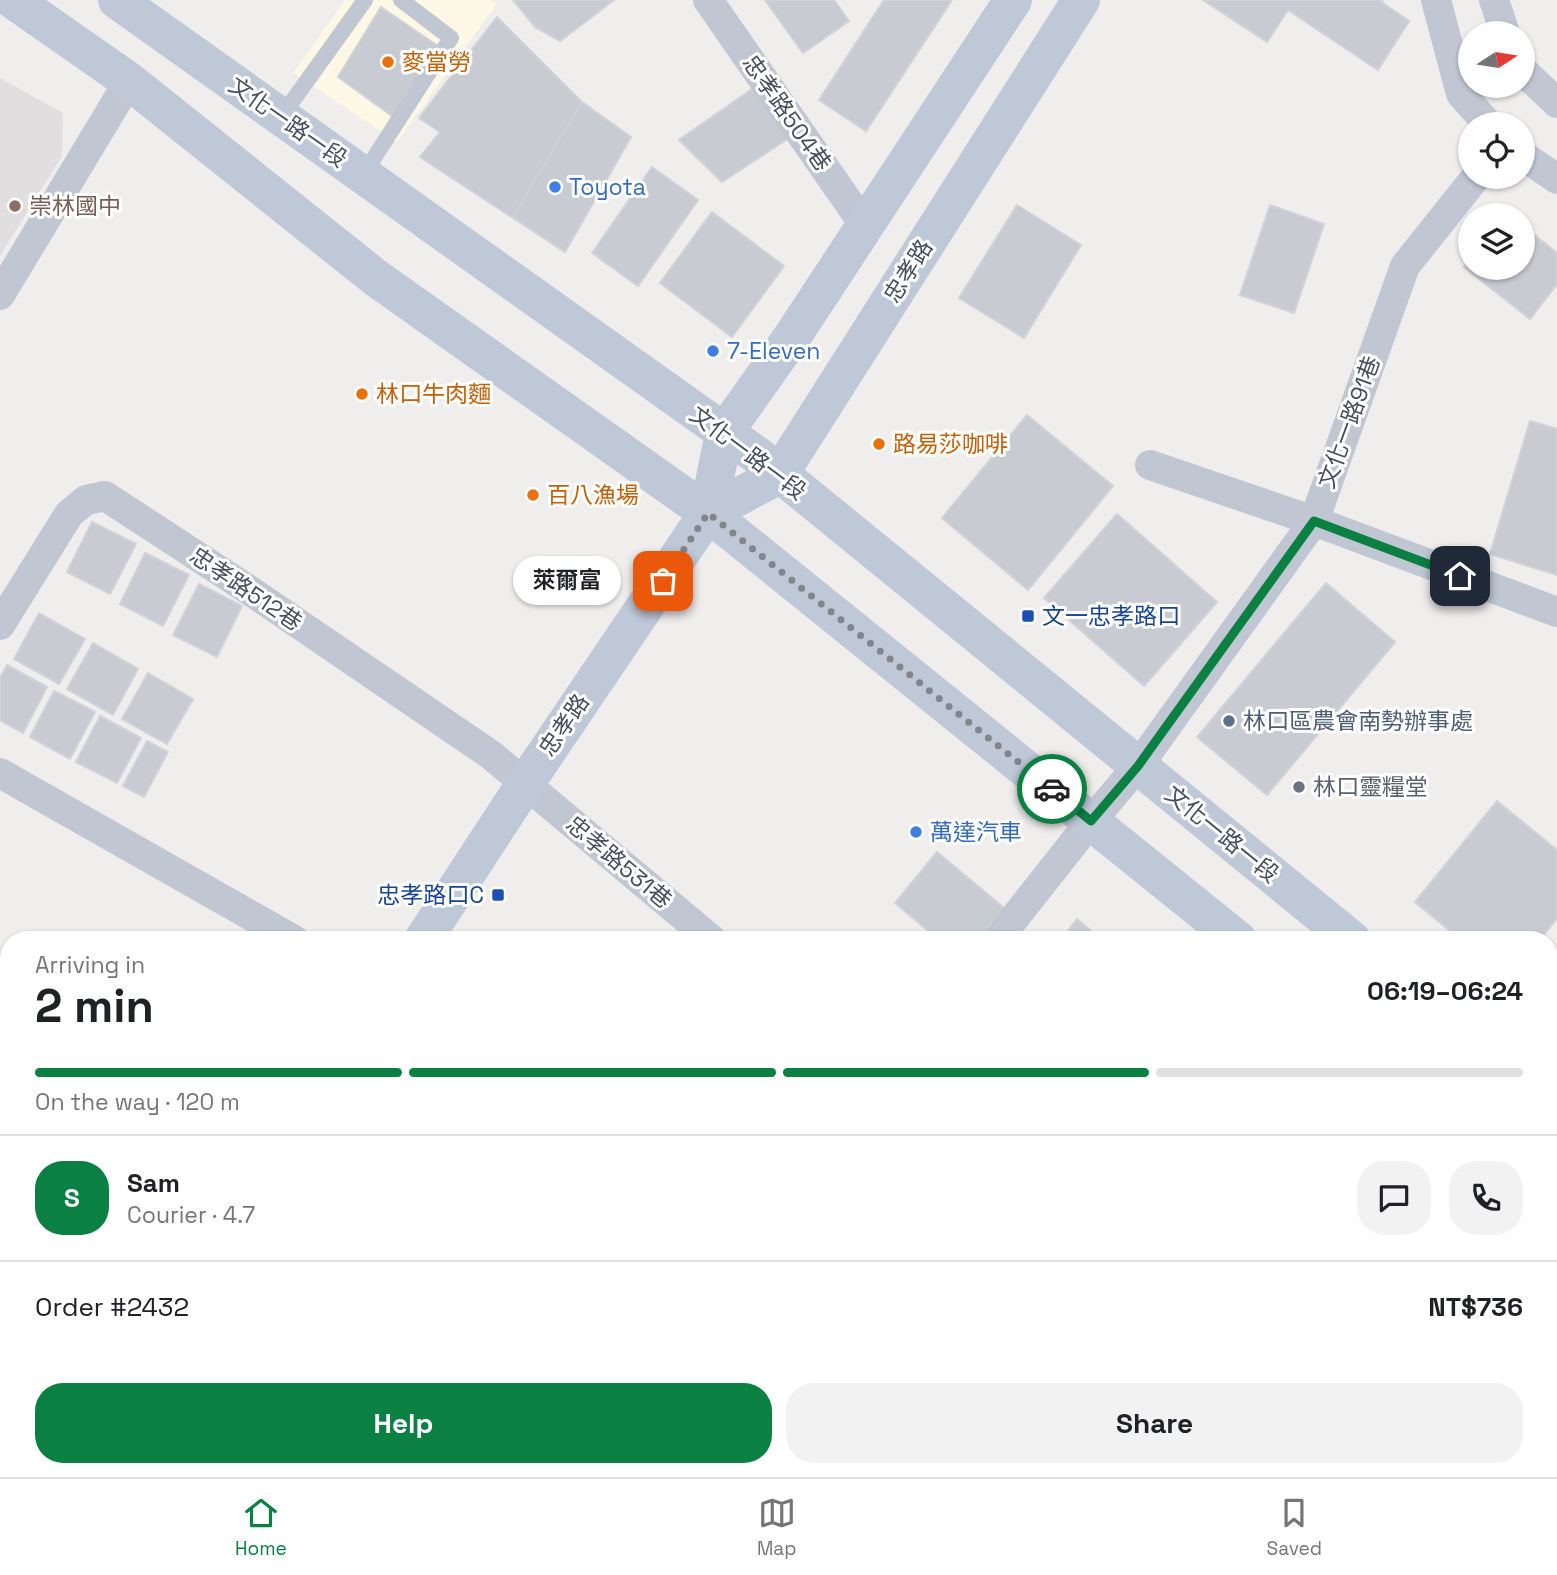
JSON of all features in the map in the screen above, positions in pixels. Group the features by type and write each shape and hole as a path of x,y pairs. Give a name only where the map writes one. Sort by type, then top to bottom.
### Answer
{"main road":[{"path":"13,0 129,81 376,278 708,513 1227,931"},
{"name":"忠孝路","path":"429,931 708,513 724,433 792,337 1013,0"},
{"name":"忠孝路","path":"708,513 779,475 1081,0"},
{"name":"文化一路一段","path":"121,1 758,456 1341,931"}],"street":[{"name":"忠孝路504巷","path":"708,0 865,226"},
{"path":"1436,0 1461,94 1477,112"},
{"path":"1494,0 1502,21"},
{"path":"0,296 129,81"},
{"path":"1535,82 1557,103"},
{"name":"文化一路91巷","path":"1004,931 1138,766 1314,521 1405,266 1466,189"},
{"path":"1150,465 1314,521 1557,612"},
{"name":"忠孝路512巷","path":"0,625 69,514 86,500 105,496 246,588 491,755 525,784"},
{"path":"0,773 277,931"},
{"name":"忠孝路531巷","path":"525,784 701,931"}],"lane":[{"path":"281,117 365,0"},
{"path":"363,175 451,38 401,0"}],"shaded area":[{"path":"345,0 491,0 496,5 397,142 293,73"},
{"name":"崇林國中","path":"0,78 63,113 62,156 0,256"}],"building":[{"path":"513,0 614,0 560,41 535,27"},
{"path":"765,0 834,0 849,21 803,53"},
{"path":"884,0 952,0 866,131 819,100"},
{"path":"1203,0 1383,0 1381,2 1409,21 1378,70 1288,10 1267,42"},
{"name":"麥當勞","path":"381,7 438,46 392,116 338,77"},
{"path":"497,17 582,102 631,137 565,252 420,157 440,132 419,118"},
{"path":"755,87 789,138 722,182 679,140"},
{"path":"582,102 631,137 565,252 513,217"},
{"path":"652,167 698,200 638,286 592,253"},
{"path":"1017,205 1081,245 1024,338 959,298"},
{"path":"1270,205 1324,224 1294,313 1240,295"},
{"path":"712,212 784,266 732,337 660,283"},
{"path":"1535,235 1557,253 1557,284 1530,319 1480,280 1535,280"},
{"path":"1027,415 1113,486 1028,590 942,518"},
{"path":"1530,421 1557,429 1557,575 1490,554"},
{"path":"1117,514 1217,602 1144,686 1044,598"},
{"path":"92,522 136,544 110,594 67,572"},
{"path":"145,553 189,575 163,626 120,604"},
{"path":"1326,583 1395,642 1267,795 1197,737"},
{"path":"199,584 242,606 217,657 173,635"},
{"path":"39,613 85,639 59,684 14,659"},
{"path":"93,643 138,669 113,715 67,689"},
{"path":"7,665 47,687 23,733 0,720 0,678"},
{"path":"148,673 193,699 167,744 122,719"},
{"path":"54,691 95,712 70,759 30,737"},
{"path":"100,716 141,738 117,783 76,762"},
{"path":"147,741 168,752 144,797 123,786"},
{"path":"1497,801 1557,850 1557,918 1547,931 1450,931 1415,902"},
{"path":"937,852 1004,908 985,931 928,931 895,903"},
{"path":"1077,919 1091,931 1068,931"}],"way so far":[{"path":"663,581 708,513 1052,789"}],"place":[{"name":"麥當勞","path":"388,62"},
{"name":"Toyota","path":"555,187"},
{"name":"崇林國中","path":"15,206"},
{"name":"7-Eleven","path":"713,351"},
{"name":"林口牛肉麵","path":"362,394"},
{"name":"路易莎咖啡","path":"879,444"},
{"name":"百八漁場","path":"533,495"},
{"name":"萊爾富","path":"663,581"},
{"name":"文一忠孝路口","path":"1028,616"},
{"name":"林口區農會南勢辦事處","path":"1229,721"},
{"name":"林口靈糧堂","path":"1299,787"},
{"name":"萬達汽車","path":"916,832"},
{"name":"忠孝路口C","path":"498,895"}],"route":[{"path":"1052,789 1091,821 1138,766 1314,521 1460,576"}]}
